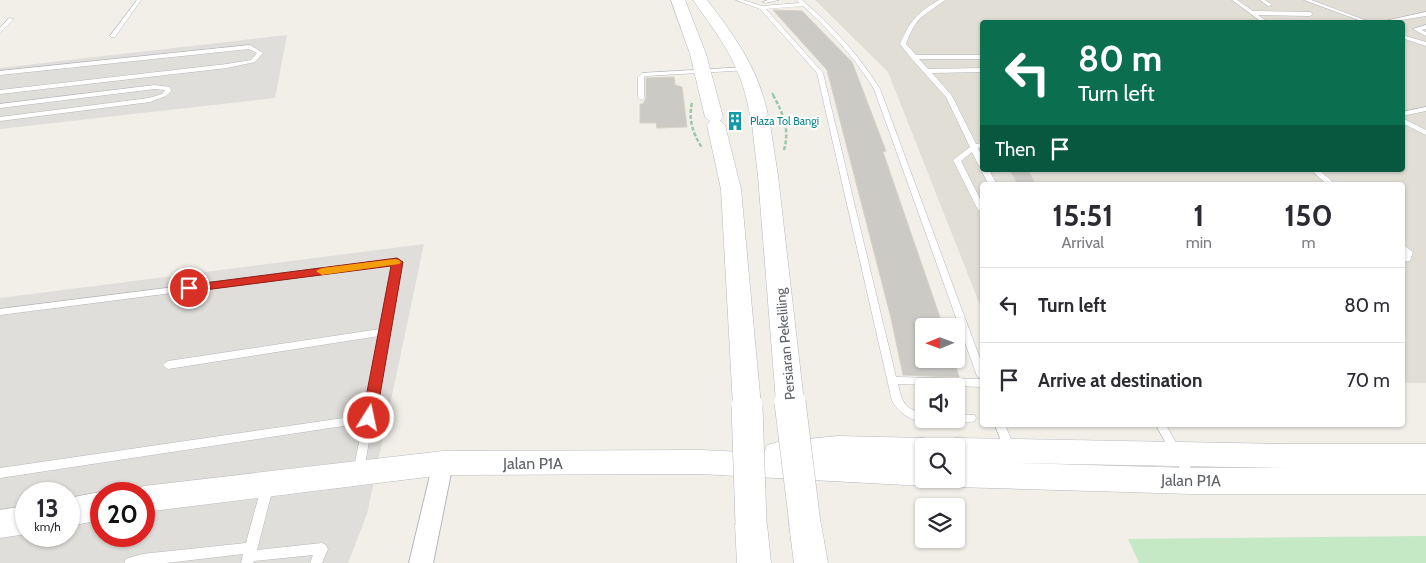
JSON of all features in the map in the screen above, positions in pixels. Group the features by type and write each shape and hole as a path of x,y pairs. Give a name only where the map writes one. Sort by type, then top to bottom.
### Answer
{"main road":[{"path":"678,0 703,71 732,189 754,563"},
{"name":"Persiaran Pekeliling","path":"700,0 747,69 754,89 768,176 790,402 811,563"},
{"path":"700,462 838,448 915,450"},
{"path":"965,450 1426,456"},
{"name":"Jalan P1A","path":"965,470 1010,451 1192,481 1426,481"},
{"name":"Jalan P1A","path":"155,497 268,482 443,463 700,462 915,473"},
{"path":"0,524 15,522"}],"street":[{"path":"421,563 443,463"}],"lane":[{"path":"113,36 139,0"},
{"path":"738,0 764,5 801,2 852,53 866,70 876,89 980,371"},
{"path":"764,5 777,0"},
{"path":"943,0 923,12 910,25 903,44 949,96 980,160"},
{"path":"1234,0 1262,20"},
{"path":"1262,0 1270,5"},
{"path":"1306,0 1361,20"},
{"path":"764,5 820,73 897,402 902,409 915,415"},
{"path":"1252,13 1310,14"},
{"path":"1397,20 1424,16"},
{"path":"0,31 11,19"},
{"path":"1426,27 1416,29 1426,34"},
{"path":"1405,37 1426,44"},
{"path":"0,74 250,48 260,53 253,61 227,66 0,92"},
{"path":"913,57 980,57"},
{"path":"641,98 641,77 644,74 747,69"},
{"path":"926,71 980,70"},
{"path":"0,106 155,87 168,88 164,95 150,100 0,119"},
{"path":"1405,113 1426,109"},
{"path":"1405,121 1422,129 1426,133"},
{"path":"980,146 974,147 958,160 980,206"},
{"path":"1317,172 1329,182"},
{"path":"1405,249 1409,252 1407,259 1405,259"},
{"path":"0,312 397,262 360,472"},
{"path":"168,365 384,332"},
{"path":"891,380 980,384"},
{"path":"0,473 369,418"},
{"path":"965,418 971,418"},
{"path":"1162,427 1192,481"},
{"path":"249,556 268,482"},
{"path":"130,563 142,560 249,556 322,549 316,563"}],"shaded area":[{"path":"815,0 1426,0 1426,383 1405,383 1405,182 980,182 980,305 888,72"},
{"path":"287,35 275,98 0,129 0,68"},
{"path":"424,244 367,514 348,563 0,563 0,298"}],"green space":[{"path":"1426,536 1426,563 1139,563 1128,539"}],"building":[{"path":"773,10 802,11 852,62 886,151 883,152 940,318 915,318 915,368 956,368 959,377 903,375 891,318 827,70"},
{"path":"674,77 675,85 682,87 687,127 657,128 656,123 640,123 640,104 643,104 646,98 646,78"},
{"path":"1011,172 1029,172 1034,182 1016,182"}],"slow traffic":[{"path":"322,271 395,262"}],"place":[{"name":"Plaza Tol Bangi","path":"735,121"}],"route":[{"path":"189,288 397,262 369,418"}]}
